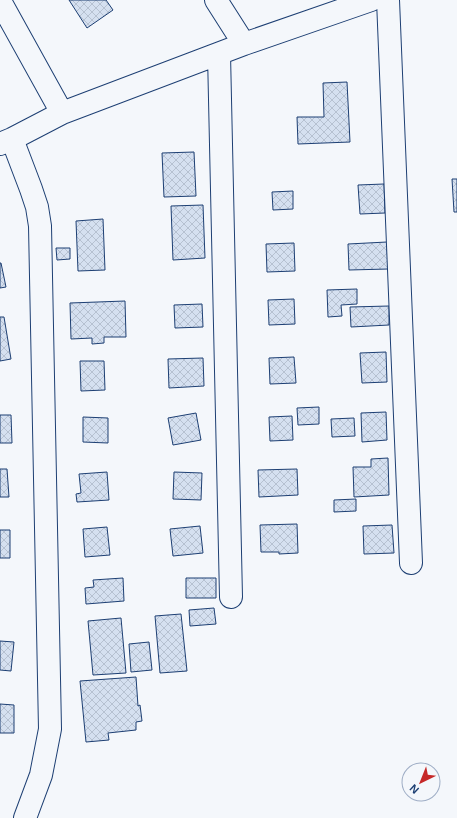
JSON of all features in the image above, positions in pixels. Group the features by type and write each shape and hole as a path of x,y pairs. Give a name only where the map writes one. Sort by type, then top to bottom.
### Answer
{"street":[{"path":"216,0 244,44"},
{"path":"24,818 41,775 50,729 41,258 40,226 37,206 31,189 6,142 62,113 244,44 370,0"},
{"path":"388,0 411,563"},
{"path":"0,1 62,113"},
{"path":"219,54 231,597"}],"building":[{"path":"69,0 106,0 113,10 87,28"},
{"path":"347,82 350,142 298,144 297,117 324,117 323,83"},
{"path":"194,152 196,196 164,197 162,153"},
{"path":"452,179 457,179 457,212 454,212"},
{"path":"384,184 385,213 360,214 358,185"},
{"path":"293,191 293,209 273,210 272,192"},
{"path":"203,205 205,258 173,260 171,206"},
{"path":"103,219 105,270 78,271 76,221"},
{"path":"387,242 388,269 349,270 348,244"},
{"path":"294,243 295,271 267,272 266,244"},
{"path":"56,248 70,248 70,259 57,260"},
{"path":"0,263 6,287 0,288"},
{"path":"357,289 357,304 341,305 342,316 328,317 327,290"},
{"path":"294,299 295,324 269,325 268,300"},
{"path":"125,301 126,337 104,337 104,343 92,344 92,338 71,339 70,303"},
{"path":"202,304 203,327 175,328 174,305"},
{"path":"389,306 389,325 351,327 350,307"},
{"path":"0,317 4,317 11,359 0,361"},
{"path":"386,352 387,382 362,383 360,353"},
{"path":"294,357 296,383 270,384 269,358"},
{"path":"203,358 204,386 169,388 168,359"},
{"path":"80,361 104,361 105,390 81,391"},
{"path":"319,407 319,424 298,425 297,408"},
{"path":"386,412 387,440 362,442 361,413"},
{"path":"196,413 201,440 173,445 168,418"},
{"path":"0,415 11,415 12,443 0,443"},
{"path":"292,416 293,440 270,441 269,417"},
{"path":"83,417 108,418 108,443 83,442"},
{"path":"354,418 355,436 332,437 331,419"},
{"path":"388,458 389,495 354,497 353,467 371,467 371,459"},
{"path":"0,469 7,469 9,497 0,497"},
{"path":"297,469 298,495 259,497 258,470"},
{"path":"107,472 109,500 77,502 76,494 81,493 79,474"},
{"path":"174,472 202,473 201,500 173,499"},
{"path":"356,499 356,511 334,512 334,500"},
{"path":"297,524 298,553 279,554 279,552 261,552 260,525"},
{"path":"392,525 394,553 364,554 363,526"},
{"path":"200,526 203,553 173,556 170,529"},
{"path":"107,527 110,555 85,557 83,529"},
{"path":"0,530 10,530 10,558 0,558"},
{"path":"123,578 124,601 86,604 85,588 94,587 93,580"},
{"path":"186,578 216,578 216,598 186,598"},
{"path":"214,608 216,624 190,626 189,610"},
{"path":"181,614 187,671 160,673 155,616"},
{"path":"121,618 126,673 93,675 88,621"},
{"path":"0,641 14,642 11,671 0,670"},
{"path":"149,642 152,670 131,672 129,644"},
{"path":"136,677 138,706 140,705 142,721 136,722 136,730 108,733 109,740 86,742 80,681"},
{"path":"0,704 14,705 14,733 0,733"}]}
